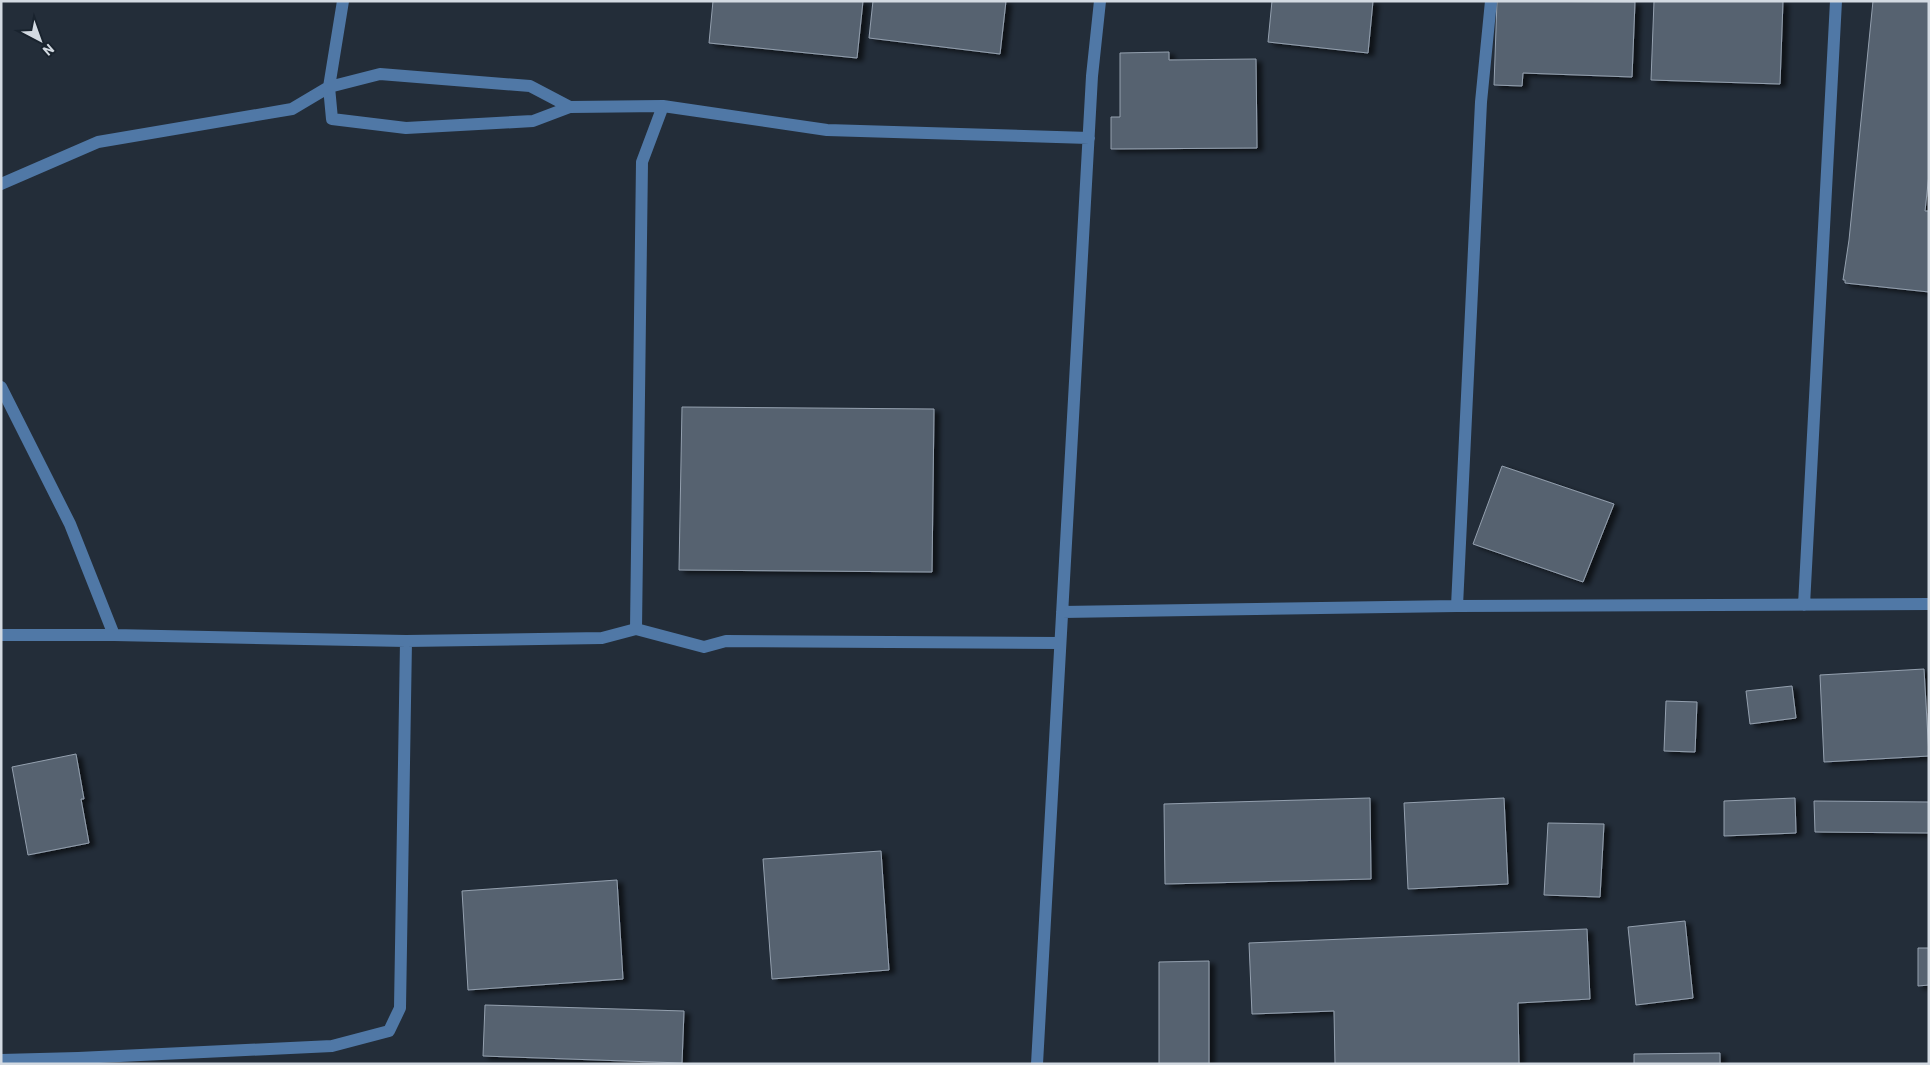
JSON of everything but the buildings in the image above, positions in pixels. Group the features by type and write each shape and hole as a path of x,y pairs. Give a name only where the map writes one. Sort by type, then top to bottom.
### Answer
{"street":[{"path":"343,1 329,87 332,119 406,128 533,121 570,107 663,106 827,130 1089,138"},
{"path":"1037,1064 1092,76 1100,1"},
{"path":"1457,606 1481,102 1491,1"},
{"path":"1804,605 1836,1"},
{"path":"1,184 98,142 292,109 329,87 380,74 530,86 570,107"},
{"path":"636,629 642,162 663,106"},
{"path":"1,387 70,524 114,635"},
{"path":"1062,612 1457,606 1929,604"},
{"path":"1,635 114,635 406,641 602,638 636,629 704,647 726,641 1060,643"},
{"path":"1,1060 332,1046 389,1031 400,1008 406,641"}]}
